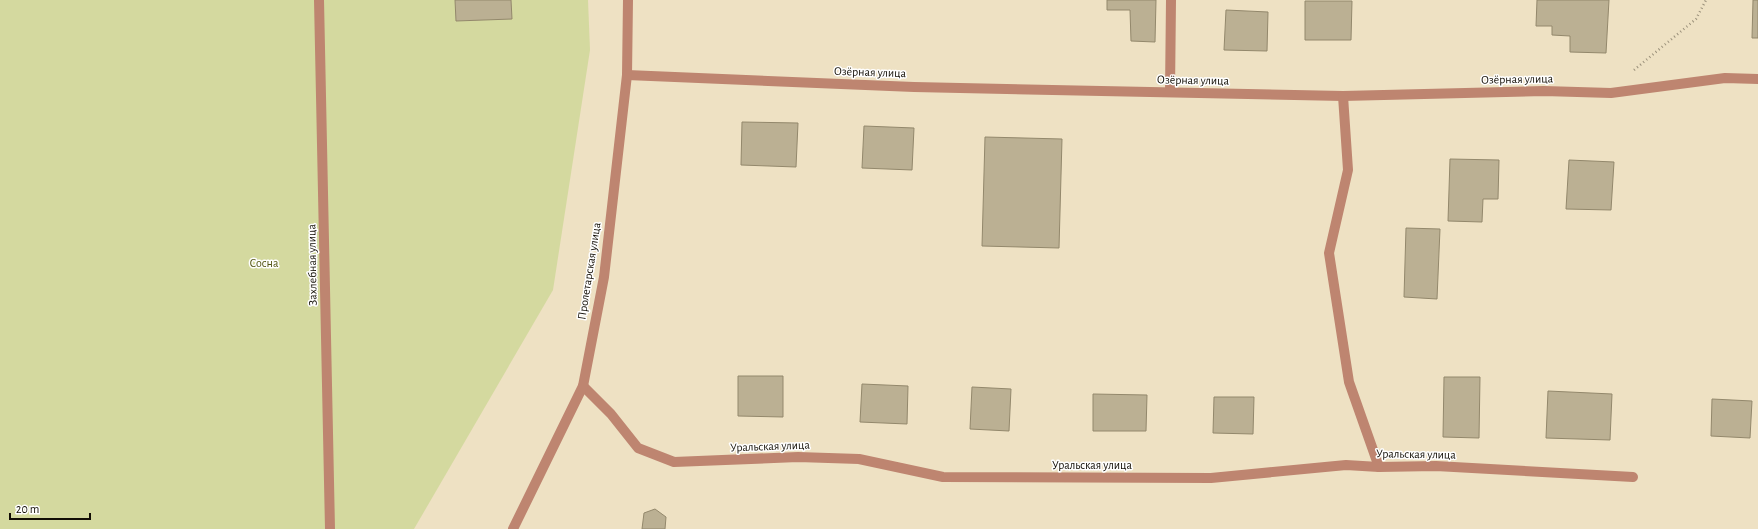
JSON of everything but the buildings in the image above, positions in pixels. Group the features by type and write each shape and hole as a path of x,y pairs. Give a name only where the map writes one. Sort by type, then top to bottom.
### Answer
{"street":[{"name":"Захлебная улица","path":"319,0 330,529"},
{"name":"Пролетарская улица","path":"513,529 582,386 604,277 627,75 628,0"},
{"path":"1170,92 1172,0"},
{"name":"Озёрная улица","path":"627,75 914,87 1343,96 1544,91 1611,93 1726,78 1758,79"},
{"path":"1343,96 1348,170 1329,253 1349,382 1379,467"},
{"name":"Уральская улица","path":"582,386 611,414 638,448 674,462 798,457 858,459 943,477 1055,479 1212,478 1346,465 1379,467 1436,466 1633,477"}],"path":[{"path":"1611,93 1640,65 1696,19 1706,0"}],"green space":[{"name":"Сосна","path":"0,0 588,0 590,50 553,290 414,529 0,529"}]}
